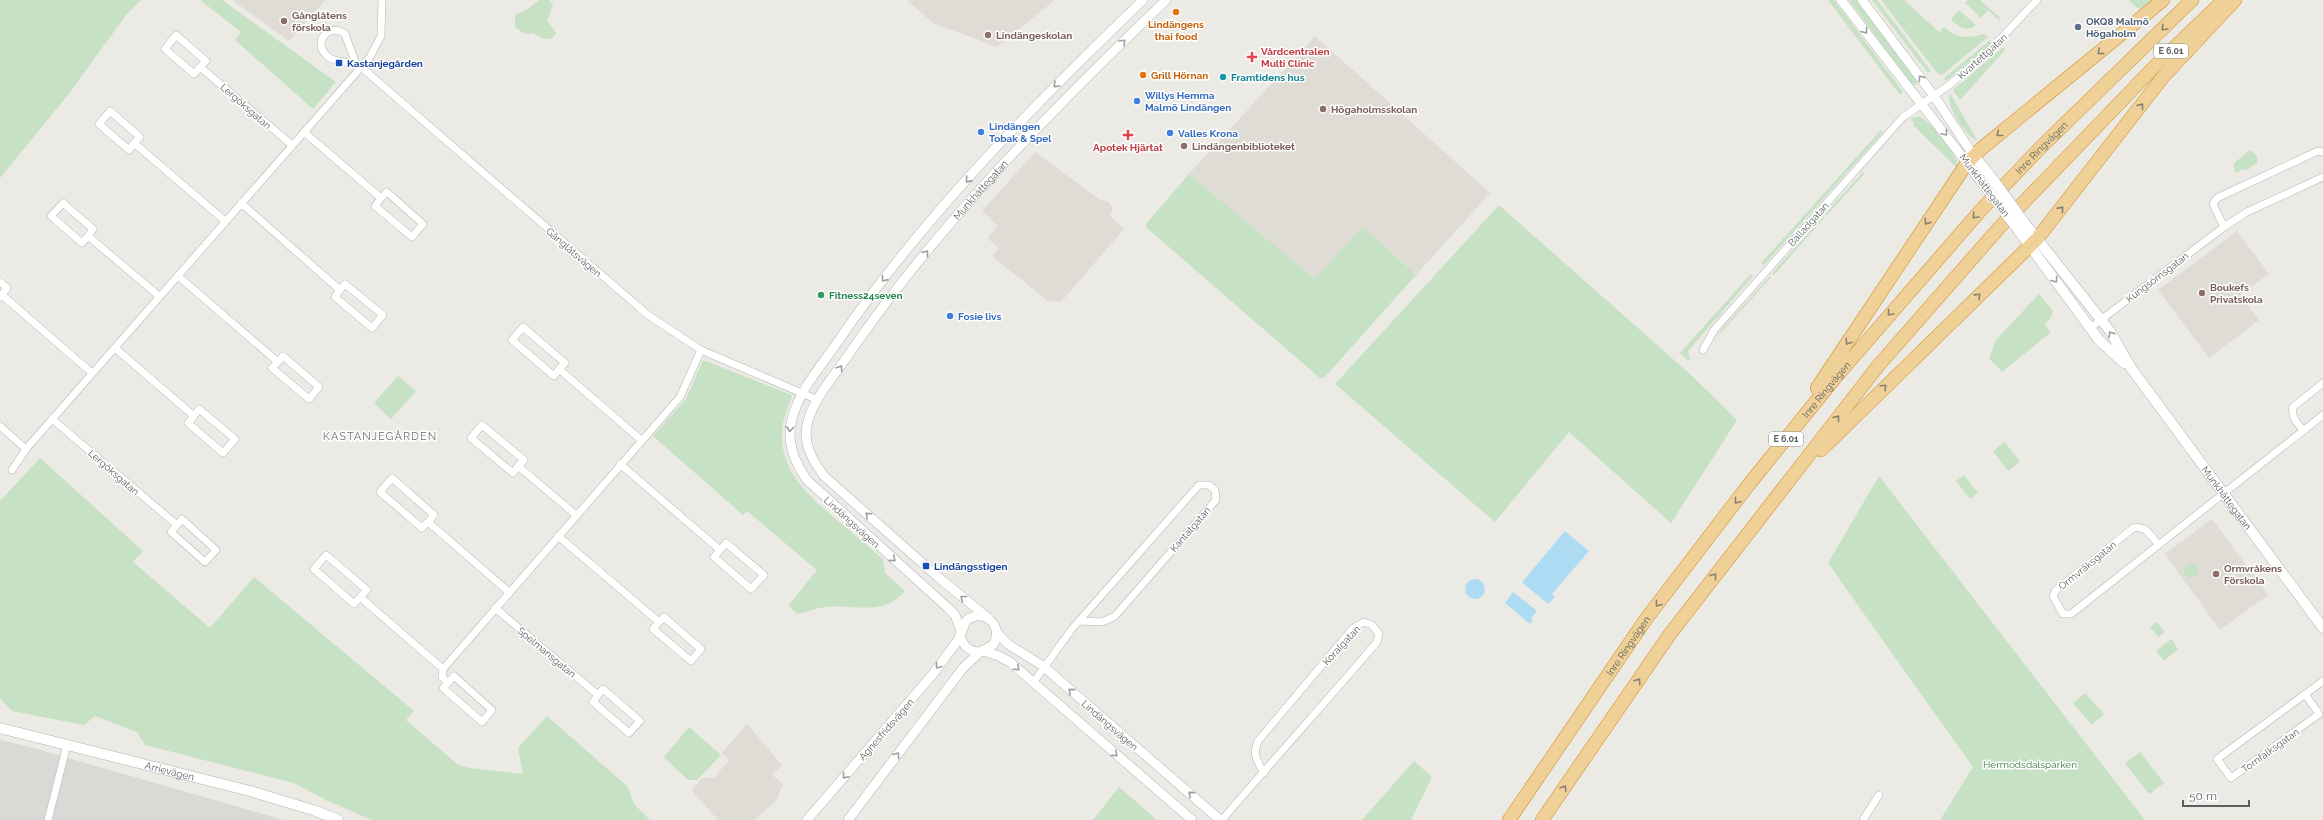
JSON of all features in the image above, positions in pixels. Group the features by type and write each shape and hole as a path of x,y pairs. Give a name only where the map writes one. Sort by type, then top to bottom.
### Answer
{"highway":[{"path":"1750,483 1836,361 1971,160 1982,148 2162,0"},
{"name":"Inre Ringvägen","path":"1509,820 1646,620 1750,483 1835,378 1959,233 2040,148 2192,0"},
{"name":"E 6.01","path":"1542,820 1670,634 1760,516 1878,366 1999,228 2156,65 2224,0"},
{"path":"1760,516 1874,397 2033,242 2163,77 2235,0"}],"main road":[{"name":"Munkhättegatan","path":"1971,160 2033,242 2099,340 2130,368"},
{"name":"Munkhättegatan","path":"2033,242 2101,319 2110,331 2130,368 2323,628"},
{"name":"Arrievägen","path":"0,728 250,791 313,810 338,820"}],"street":[{"path":"12,470 26,449 344,86 358,65 370,57 381,36 382,0"},
{"name":"Munkhättegatan","path":"803,392 861,307 937,214 1023,118 1143,0"},
{"name":"Munkhättegatan","path":"818,400 882,307 949,224 1028,137 1166,0"},
{"name":"Munkhättegatan","path":"1841,0 1921,105 1971,160"},
{"name":"Munkhättegatan","path":"1862,0 1934,96 1971,160"},
{"name":"Kvartettgatan","path":"1921,105 2001,41 2037,0"},
{"name":"Gånglåtsvägen","path":"358,65 339,63 324,54 320,42 324,34 336,29 345,34 358,65 648,316 701,350 803,392 818,400"},
{"path":"176,35 206,61 200,67 194,74 165,49 176,35"},
{"name":"Lergöksgatan","path":"200,67 292,145"},
{"name":"Balladgatan","path":"1703,350 1714,330 1894,127 1903,117 1921,105"},
{"path":"110,112 140,137 134,143 129,150 99,124 110,112"},
{"path":"304,132 381,198"},
{"path":"134,143 225,221"},
{"path":"2224,227 2214,204 2217,198 2318,151 2323,152"},
{"name":"Kungsörnsgatan","path":"2090,328 2224,227 2247,212 2323,177"},
{"path":"386,192 423,224 412,237 375,206 381,198 386,192"},
{"path":"62,203 93,229 88,236 82,243 51,216 62,203"},
{"path":"241,204 340,290"},
{"path":"88,236 159,296"},
{"path":"178,276 278,362"},
{"path":"0,282 7,288 1,296 92,373"},
{"path":"346,284 383,315 372,328 335,297 340,290 346,284"},
{"path":"523,327 565,363 559,369 554,376 512,340 523,327"},
{"path":"115,348 194,416"},
{"path":"448,683 442,677 443,669 620,464 680,398 701,350"},
{"path":"283,356 319,387 309,399 272,368 278,362 283,356"},
{"path":"559,369 641,440"},
{"path":"2303,430 2294,419 2292,413 2293,407 2323,383"},
{"name":"Lindängsvägen","path":"803,392 794,410 790,434 791,447 800,470 815,488 955,615 963,642 968,649 1005,658 1192,820"},
{"name":"Lindängsvägen","path":"818,400 807,425 806,434 807,445 815,464 824,476 912,554 988,618 994,624 997,633 1009,645 1043,666 1221,820"},
{"path":"199,409 235,439 223,453 188,423 194,416 199,409"},
{"name":"Ormvråksgatan","path":"2158,544 2144,528 2140,526 2133,528 2055,591 2053,596 2055,602 2063,614 2071,614 2222,493 2323,415"},
{"name":"Lergöksgatan","path":"52,419 177,525"},
{"path":"482,425 524,460 518,466 513,473 471,438 482,425"},
{"path":"0,426 26,449"},
{"path":"620,464 720,550"},
{"path":"518,466 576,515"},
{"path":"392,478 434,515 428,522 422,528 380,492 392,478"},
{"name":"Kantatgatan","path":"1033,683 1043,666 1080,621 1199,485 1209,485 1215,490 1216,500 1115,616 1102,622 1080,621"},
{"path":"182,519 216,550 205,562 171,532 177,525 182,519"},
{"path":"428,522 509,592"},
{"path":"558,536 659,622"},
{"path":"726,543 764,575 751,589 714,557 720,550 726,543"},
{"path":"326,555 366,590 360,598 354,604 314,569 326,555"},
{"path":"360,598 443,669"},
{"name":"Spelmansgatan","path":"495,608 598,695"},
{"path":"960,633 963,624 969,618 976,615 988,618"},
{"path":"664,617 701,649 690,661 654,629 659,622 664,617"},
{"name":"Koralgatan","path":"1221,820 1264,772 1377,642 1379,634 1372,625 1364,622 1353,628 1258,741 1254,750 1256,759 1264,772"},
{"name":"Agnesfridsvägen","path":"807,820 954,647 960,633"},
{"path":"848,820 959,673 982,652 993,645 997,633"},
{"path":"454,676 492,710 482,722 443,688 448,683 454,676"},
{"name":"Tornfalksgatan","path":"2305,694 2319,714 2232,778 2218,759 2305,694 2323,681"},
{"path":"603,689 640,721 630,733 593,702 598,695 603,689"},
{"path":"48,820 67,745"},
{"path":"1863,820 1879,795"}],"shaded area":[{"name":"Gånglåtens förskola","path":"232,0 325,0 289,41"},
{"name":"Lindängeskolan","path":"907,0 1055,0 997,47 933,23"},
{"name":"Högaholmsskolan","path":"1315,36 1490,193 1416,275 1363,226 1315,279 1189,174"},
{"path":"1035,152 1100,200 1109,202 1113,208 1110,216 1124,229 1061,302 1048,301 992,256 999,248 987,238 998,226 982,211"},
{"name":"Boukefs Privatskola","path":"2237,231 2269,274 2240,295 2259,320 2209,358 2158,290"},
{"name":"Ormvråkens Förskola","path":"2212,519 2268,595 2220,630 2165,554"},
{"path":"747,724 782,765 772,775 783,784 776,801 754,820 718,820 691,790 702,778 714,778 729,760 722,753"},
{"path":"0,740 30,747 284,820 0,820"}],"green space":[{"path":"0,0 141,0 126,15 71,91 0,178"},
{"path":"200,0 222,0 336,82 313,109 235,40 241,32"},
{"path":"539,0 549,0 553,6 547,20 556,33 552,39 542,38 533,33 525,34 515,27 515,15 528,9"},
{"path":"1828,0 1834,0 1903,92 1900,95"},
{"path":"1849,0 1857,0 1918,82 1913,86"},
{"path":"1872,0 1877,0 1931,71 1928,73"},
{"path":"1881,0 1904,0 1939,32 1944,27 1954,34 1963,37 1984,34 1988,37 1942,75 1938,74"},
{"path":"1968,0 1980,0 2000,18 1999,20 1988,10 1981,18 1965,3"},
{"path":"2128,0 2154,0 2141,11"},
{"path":"1959,10 1976,25 1966,29 1960,27 1951,20"},
{"path":"1990,40 1991,44 1946,81 1944,78"},
{"path":"2002,48 2006,49 1960,100 1953,90"},
{"path":"1950,93 1977,140 1972,138 1967,133 1957,120 1950,104"},
{"path":"1919,116 1937,132 1950,148 1957,163 1958,169 1913,125 1914,123 1910,119"},
{"path":"1881,130 1883,132 1764,265 1761,263"},
{"path":"2250,150 2257,155 2257,163 2246,170 2240,170 2239,173 2235,172 2233,164"},
{"path":"1863,172 1865,173 1827,215 1825,214"},
{"path":"1189,174 1315,279 1363,226 1416,275 1324,378 1320,378 1147,228 1146,224"},
{"path":"1499,205 1691,375 1737,420 1671,523 1569,432 1495,522 1335,384"},
{"path":"1824,216 1825,217 1774,275 1772,273"},
{"path":"1751,274 1753,276 1688,351 1690,359 1688,361 1680,353"},
{"path":"1770,276 1771,277 1718,336 1721,330"},
{"path":"2039,294 2053,311 2050,319 2044,324 2051,332 2002,372 1989,358 1996,340"},
{"path":"703,360 792,395 782,430 783,445 791,470 806,492 883,559 885,573 905,591 896,599 878,607 825,607 798,614 788,606 817,570 747,511 743,515 653,436 686,399"},
{"path":"398,376 416,391 391,419 374,403"},
{"path":"2005,442 2020,462 2008,471 1993,451"},
{"path":"40,458 143,551 133,562 210,628 254,577 414,711 406,720 458,765 469,768 523,774 518,748 547,716 628,787 634,804 650,820 372,820 326,800 294,783 145,745 137,732 95,716 84,725 12,711 0,698 0,501"},
{"path":"1964,475 1978,493 1970,499 1956,481"},
{"name":"Hermodsdalsparken","path":"1879,476 2145,820 1940,820 1973,767 1828,563"},
{"path":"2188,564 2194,564 2198,568 2198,574 2194,578 2188,578 2184,574 2184,568"},
{"path":"2157,622 2165,632 2158,637 2150,627"},
{"path":"2171,639 2178,649 2164,661 2156,651"},
{"path":"2085,693 2104,714 2092,725 2073,703"},
{"path":"689,727 721,755 697,780 688,780 664,757"},
{"path":"2140,752 2164,783 2149,794 2125,763"},
{"path":"1414,761 1432,777 1411,820 1362,820"},
{"path":"1119,787 1157,820 1093,820"}],"water":[{"path":"1565,531 1589,551 1552,594 1555,597 1548,604 1522,582"},
{"path":"1475,579 1482,582 1485,589 1482,596 1475,599 1468,596 1465,589 1468,582"},
{"path":"1513,592 1537,611 1531,618 1533,620 1530,624 1505,603"}],"place":[{"name":"Lindängens thai food","path":"1176,12"},
{"name":"Gånglåtens förskola","path":"284,21"},
{"name":"OKQ8 Malmö Högaholm","path":"2078,27"},
{"name":"Lindängeskolan","path":"988,35"},
{"name":"Vårdcentralen Multi Clinic","path":"1252,57"},
{"name":"Kastanjegården","path":"339,63"},
{"name":"Grill Hörnan","path":"1143,75"},
{"name":"Framtidens hus","path":"1223,77"},
{"name":"Willys Hemma Malmö Lindängen","path":"1137,101"},
{"name":"Högaholmsskolan","path":"1323,109"},
{"name":"Lindängen Tobak & Spel","path":"981,132"},
{"name":"Valles Krona","path":"1170,133"},
{"name":"Apotek Hjärtat","path":"1128,135"},
{"name":"Lindängenbiblioteket","path":"1184,146"},
{"name":"Boukefs Privatskola","path":"2202,293"},
{"name":"Fitness24seven","path":"821,295"},
{"name":"Fosie livs","path":"950,316"},
{"name":"Lindängsstigen","path":"926,566"},
{"name":"Ormvråkens Förskola","path":"2216,574"}],"district":[{"name":"KASTANJEGÅRDEN","path":"380,436"}]}
